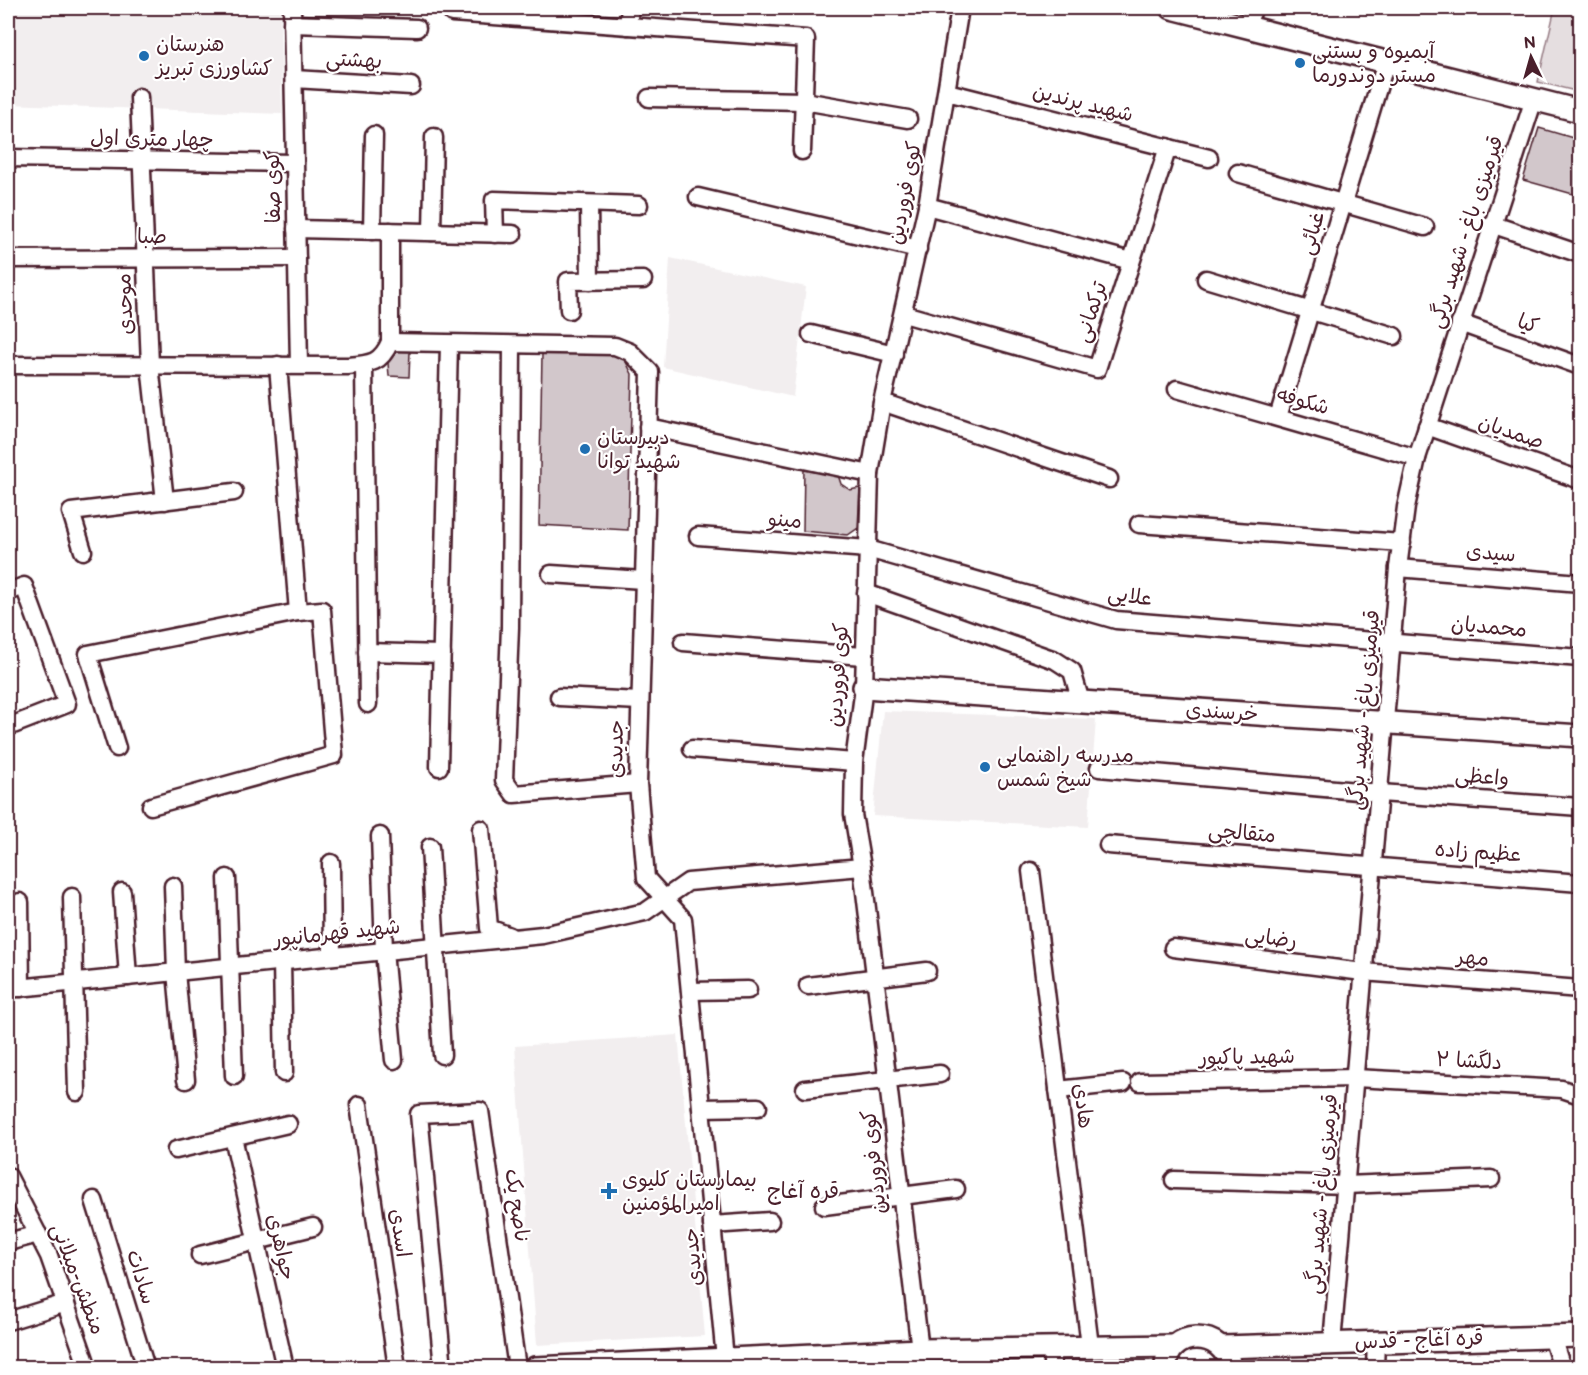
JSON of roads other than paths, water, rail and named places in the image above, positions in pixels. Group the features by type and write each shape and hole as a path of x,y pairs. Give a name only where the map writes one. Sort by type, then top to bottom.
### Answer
{"main road":[{"path":"1172,8 1250,16 1386,62 1581,111"},
{"name":"خرسندی","path":"864,687 1581,736"},
{"name":"قره آغاج - قدس","path":"1222,1347 1581,1336"},
{"path":"535,1368 725,1359 786,1362 920,1350 1052,1357 1090,1346 1175,1346 1191,1338 1208,1338 1222,1347 1230,1368"},
{"path":"1166,1368 1166,1361 1175,1346"}],"street":[{"path":"628,26 630,8"},
{"name":"کوی فروردین","path":"920,1350 900,1196 876,977 853,814 854,762 864,687 863,656 870,474 882,402 927,206 960,8"},
{"path":"452,13 806,39 802,151"},
{"path":"292,16 417,28"},
{"name":"کوی صفا","path":"292,16 299,365"},
{"name":"غبائی","path":"1278,417 1386,62"},
{"name":"بهشتی","path":"294,79 411,86"},
{"name":"شهید پرندین","path":"947,92 1209,158"},
{"name":"موحدی","path":"139,97 150,365 165,501"},
{"path":"649,98 804,101 908,118"},
{"name":"قیرمیزی باغ - شهید برگی","path":"1332,1342 1398,568 1406,507 1427,426 1491,224 1534,99"},
{"path":"372,231 374,135"},
{"path":"432,232 434,137"},
{"name":"ترکمانی","path":"904,314 1097,369 1168,147"},
{"name":"چهار متری اول","path":"8,158 295,164"},
{"path":"1238,173 1425,227"},
{"path":"698,197 918,249"},
{"path":"495,234 494,200 639,205"},
{"path":"589,204 590,281"},
{"path":"927,206 1131,261"},
{"path":"1491,224 1581,254"},
{"path":"296,229 513,234"},
{"path":"8,365 356,365 384,356 390,342 390,231"},
{"name":"صبا","path":"8,259 297,258"},
{"path":"1206,279 1394,336"},
{"path":"569,310 567,281 644,280"},
{"name":"کیا","path":"1460,323 1581,366"},
{"path":"811,334 894,354"},
{"name":"جدیدی","path":"390,342 615,346 630,352 650,372 638,784 646,878 683,919 725,1359"},
{"path":"439,766 449,344"},
{"path":"512,345 510,627 504,780 514,794 638,784"},
{"path":"278,365 298,612"},
{"path":"356,365 368,704"},
{"name":"شکوفه","path":"1177,389 1417,458"},
{"path":"882,402 1109,479"},
{"path":"648,426 870,474"},
{"name":"صمدیان","path":"1427,426 1581,480"},
{"path":"83,551 71,512 234,492"},
{"path":"1139,524 1402,543"},
{"name":"مینو","path":"698,536 868,549"},
{"name":"علایی","path":"868,549 1116,620 1392,641"},
{"name":"سیدی","path":"1398,568 1581,583"},
{"path":"551,574 644,580"},
{"path":"8,592 24,586 68,704 8,727"},
{"path":"866,593 1055,660 1072,671 1081,702"},
{"path":"117,748 88,654 298,612 322,610 334,755 151,806"},
{"name":"محمدیان","path":"1392,641 1581,658"},
{"path":"683,642 863,656"},
{"path":"367,652 442,654"},
{"path":"559,697 640,701"},
{"path":"692,749 854,762"},
{"name":"واعظی","path":"1099,768 1380,793 1581,807"},
{"path":"481,829 489,928 514,938"},
{"path":"380,836 384,951 394,1060"},
{"name":"متقالچی","path":"1108,845 1373,867"},
{"path":"430,847 442,1055"},
{"path":"331,863 333,956"},
{"name":"شهید قهرمانپور","path":"14,988 543,934 645,912 688,882 862,867"},
{"name":"عظیم زاده","path":"1373,867 1581,883"},
{"name":"هادی","path":"1031,871 1090,1346"},
{"path":"227,878 234,1076"},
{"path":"173,886 176,972 186,1080"},
{"path":"122,892 128,977"},
{"path":"72,897 77,1092"},
{"path":"14,988 20,902"},
{"name":"رضایی","path":"1173,948 1363,972"},
{"path":"282,961 284,1073"},
{"path":"808,986 927,971"},
{"name":"مهر","path":"1363,972 1581,989"},
{"path":"690,992 748,990"},
{"path":"805,1089 940,1074"},
{"name":"شهید پاکپور","path":"1140,1082 1355,1078"},
{"name":"دلگشا ۲","path":"1355,1078 1562,1089 1581,1095"},
{"path":"1058,1090 1123,1083"},
{"name":"اسدی","path":"359,1105 397,1368"},
{"path":"701,1108 758,1107"},
{"name":"ناصح یک","path":"443,1368 419,1114 480,1111 517,1368"},
{"path":"176,1150 288,1124"},
{"name":"جواهری","path":"233,1137 285,1368"},
{"name":"منطش-میلانی","path":"8,1176 49,1256 88,1368"},
{"path":"1174,1180 1346,1185 1491,1179"},
{"path":"824,1206 956,1189"},
{"name":"سادات","path":"94,1200 146,1368"},
{"path":"712,1225 770,1221"},
{"path":"200,1255 313,1227"},
{"path":"8,1242 38,1234"},
{"path":"8,1321 66,1304"},
{"path":"1552,1337 1562,1368"},
{"path":"1375,1368 1376,1341"}],"place":[{"name":"هنرستان کشاورزی تبریز","path":"144,56"},
{"name":"آبمیوه و بستنی مستر دوندورما","path":"1300,63"},
{"name":"دبیرستان شهید توانا","path":"585,449"},
{"name":"مدرسه راهنمایی شیخ شمس","path":"985,767"},
{"name":"بیمارستان کلیوی امیرالمؤمنین","path":"609,1191"}],"district":[{"name":"قره آغاج","path":"803,1191"}]}
